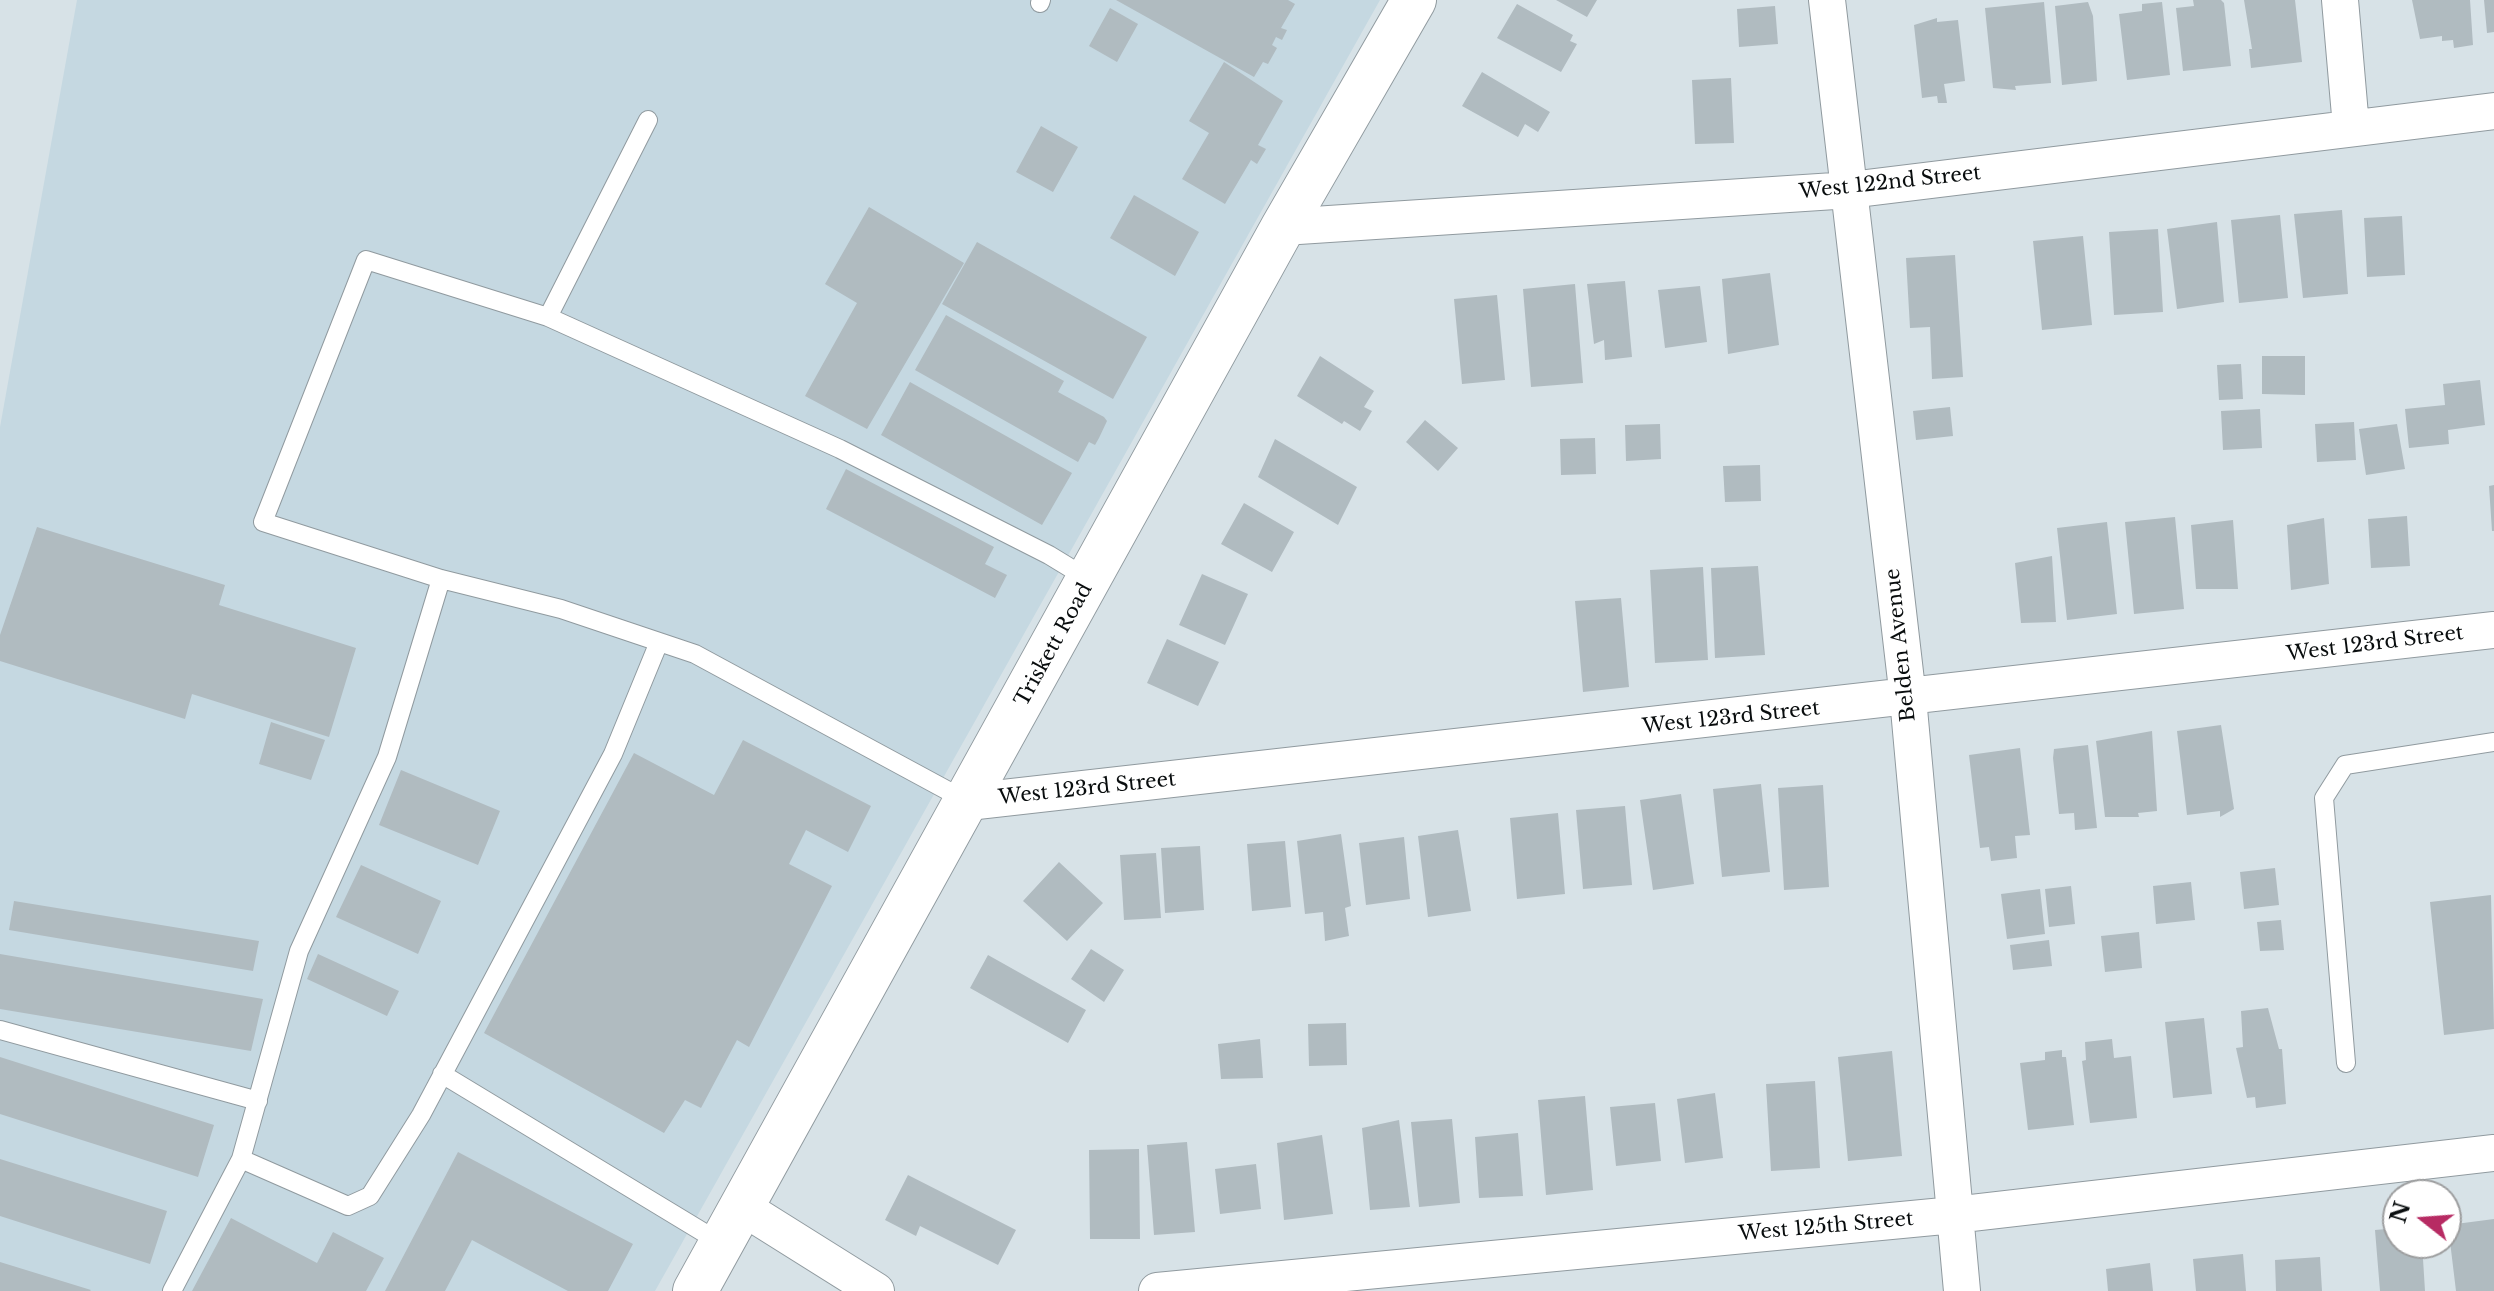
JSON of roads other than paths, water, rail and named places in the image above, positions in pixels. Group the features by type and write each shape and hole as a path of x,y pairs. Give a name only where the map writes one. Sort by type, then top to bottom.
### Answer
{"street":[{"name":"Triskett Road","path":"695,1291 968,802 1283,227 1414,0"},
{"name":"Belden Avenue","path":"1827,0 1908,698 1962,1291"},
{"path":"2340,0 2351,127"},
{"name":"West 122nd Street","path":"1283,227 1850,190 2494,111"},
{"name":"West 123rd Street","path":"968,802 2494,630"},
{"name":"West 125th Street","path":"1157,1291 1954,1215 2494,1153"},
{"path":"732,1225 876,1291"}],"lane":[{"path":"548,317 648,120"},
{"path":"968,802 709,661 561,609 441,579 263,522 366,260 548,317 840,449 1049,555 1090,580"},
{"path":"172,1291 241,1159 299,951 387,757 441,579"},
{"path":"241,1159 348,1206 370,1196 442,1074 613,754 659,642"},
{"path":"2346,1063 2324,798 2345,765 2494,742"},
{"path":"0,1030 258,1101"},
{"path":"442,1074 732,1225"}]}
